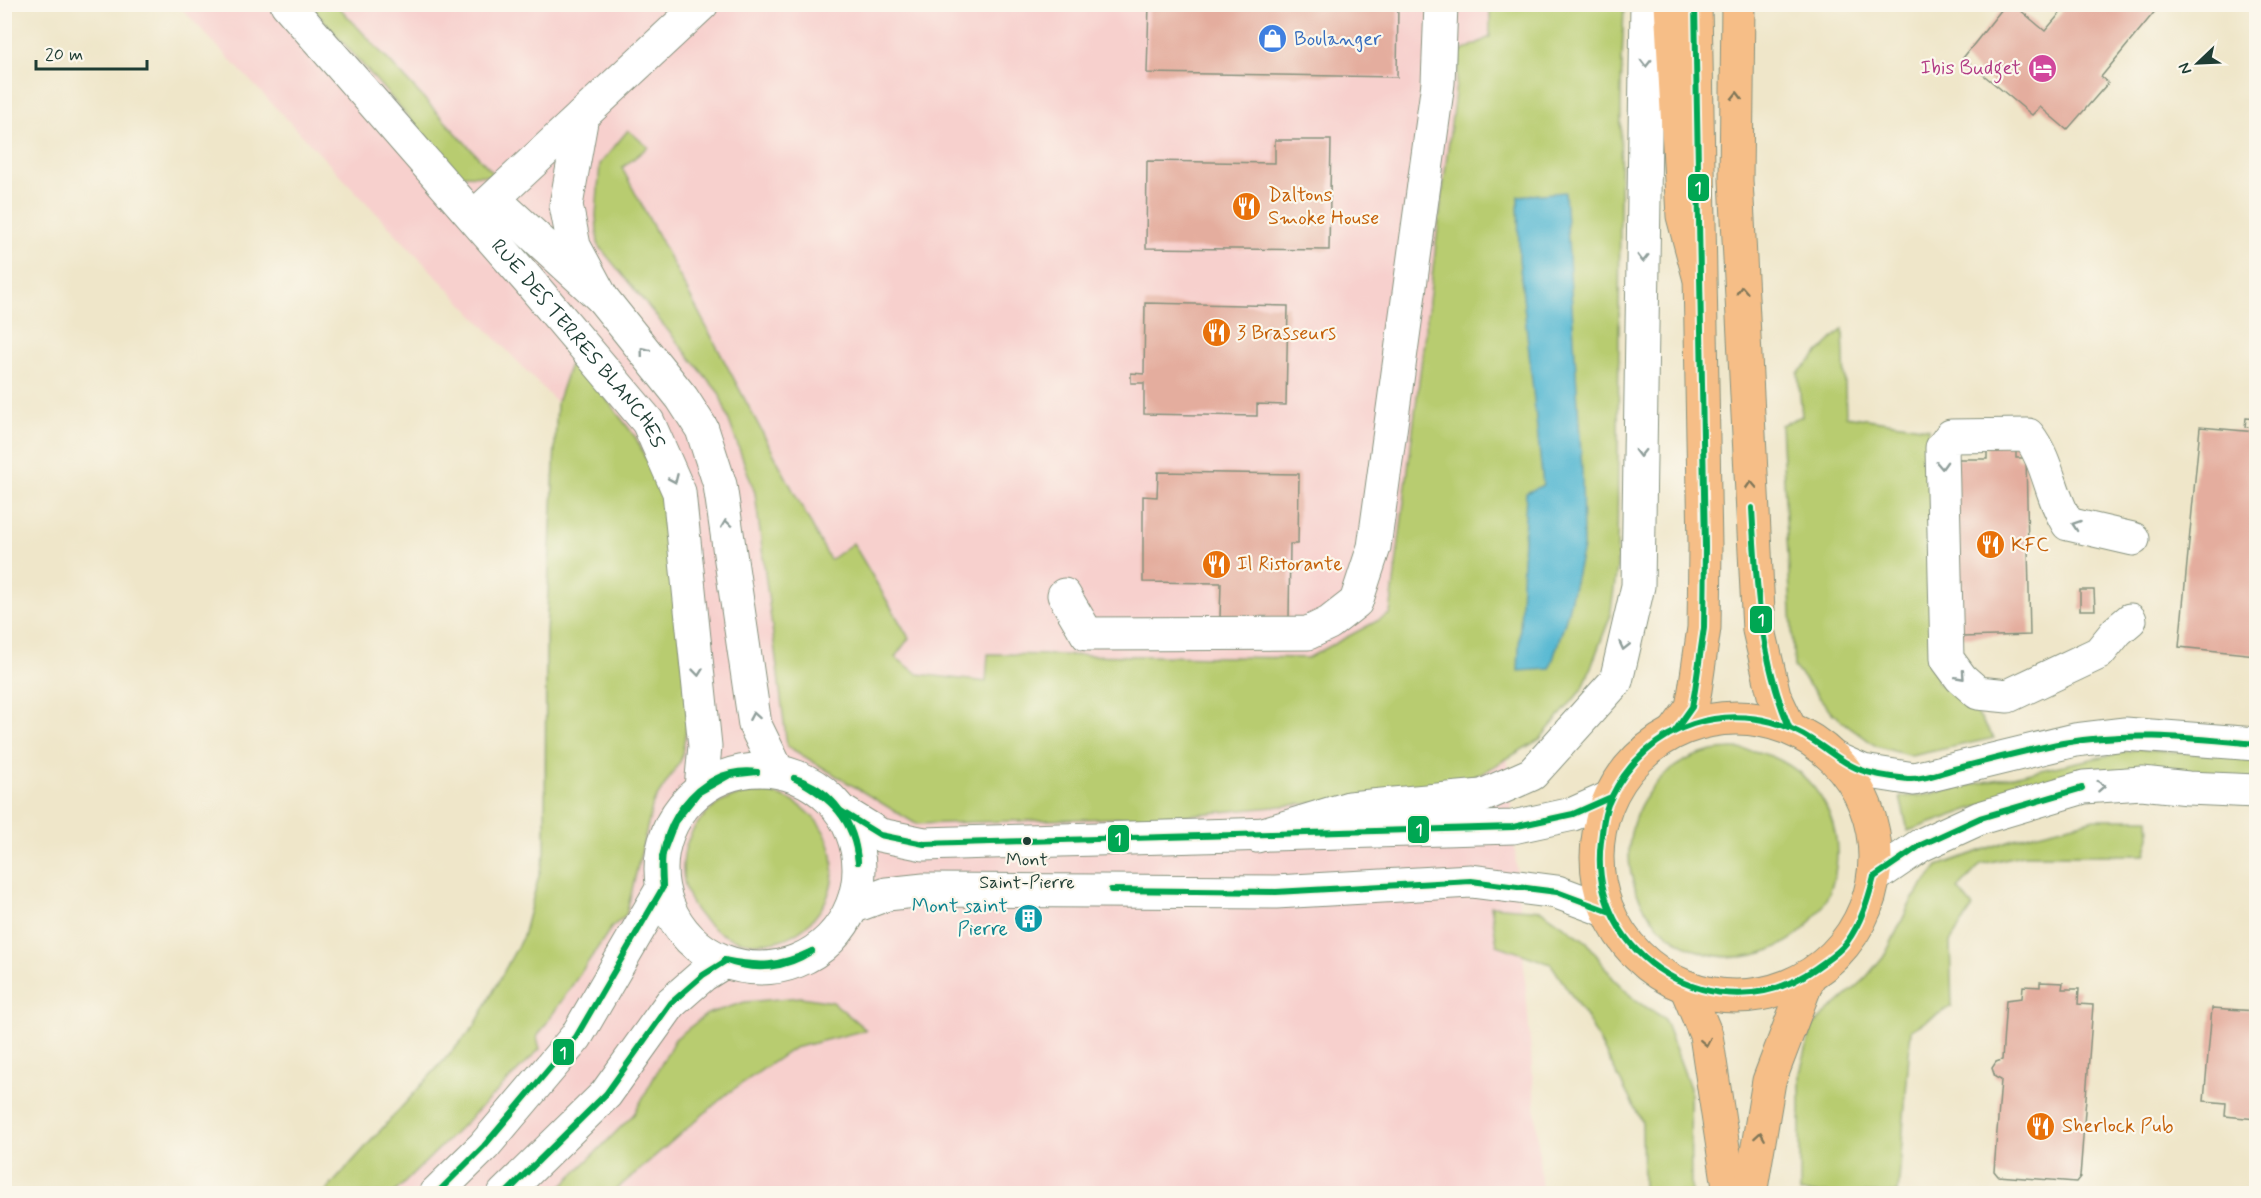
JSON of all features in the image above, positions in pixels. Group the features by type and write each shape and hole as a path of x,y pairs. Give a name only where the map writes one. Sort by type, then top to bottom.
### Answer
{"main road":[{"path":"1671,4 1683,216 1700,276"},
{"path":"1675,731 1692,707 1704,628 1695,4"},
{"path":"1738,4 1736,180 1759,630 1774,695 1789,727"},
{"path":"1732,717 1761,719 1789,727 1811,738 1836,759 1861,794 1874,834 1874,877 1863,916 1841,950 1809,976 1770,993 1727,997 1686,987 1653,969 1627,943 1608,911 1598,874 1598,845 1609,798 1636,759 1675,731 1702,721 1732,717"},
{"path":"1750,1194 1768,1081 1809,976"},
{"path":"1686,987 1706,1035 1730,1194"}],"street":[{"path":"287,4 484,208 602,298"},
{"path":"484,208 702,4"},
{"path":"1064,595 1088,634 1308,633 1329,622 1356,602 1374,547 1438,83 1441,4"},
{"path":"1257,836 1350,808 1482,796 1492,792 1532,774 1616,681 1638,586 1647,4"},
{"path":"582,116 566,205 574,246 602,298 682,398 702,429 720,485 755,725 777,770"},
{"name":"RUE DES TERRES BLANCHES","path":"484,208 648,422 679,492 705,746 701,788"},
{"path":"2130,620 2117,631 2099,653 2008,696 1978,693 1961,678 1947,659 1942,448 1952,436 2028,435 2040,451 2057,507 2068,524 2133,539"},
{"path":"1836,759 1863,771 1914,779 2075,741 2125,734 2256,744"},
{"path":"841,811 853,833 859,858 859,883 852,907 837,932 815,952 787,965 755,969 724,962 695,945 675,920 662,889 662,851 675,816 701,788 737,771 777,770 813,784 841,811 880,835 924,844 1513,827 1573,814 1609,798"},
{"path":"1874,877 1921,845 1980,818 2084,787 2142,783 2256,791"},
{"path":"852,907 887,894 924,890 1276,892 1471,881 1557,892 1608,911"},
{"path":"435,1194 484,1146 576,1037 662,889"},
{"path":"504,1194 606,1094 671,1003 703,975 724,962"}],"shaded area":[{"path":"178,5 1490,5 1504,712 1542,1193 323,1193 474,1027 523,936 545,853 546,633 557,403"}],"green space":[{"path":"310,5 337,5 496,176 459,175"},
{"path":"1490,5 1624,5 1621,90 1617,568 1610,617 1583,688 1540,739 1481,774 1409,794 1178,816 916,824 787,746 755,493 719,393 598,245 596,215 600,164 628,130 648,147 622,168 830,560 853,543 909,638 895,657 918,674 986,682 988,654 1308,658 1390,614 1460,52 1490,37"},
{"path":"1843,329 1846,416 1928,428 1937,682 1971,705 1994,738 1911,756 1876,746 1833,714 1794,667 1781,425 1802,416 1798,373"},
{"path":"573,355 636,438 669,508 688,718 681,760 653,803 626,915 611,928 537,1037 540,1049 394,1193 323,1194 474,1027 523,936 545,853 546,633 557,403"},
{"path":"1733,749 1753,751 1782,761 1813,787 1829,813 1835,833 1837,853 1835,873 1825,902 1799,933 1773,949 1753,955 1733,957 1713,955 1684,945 1653,919 1637,893 1631,873 1629,853 1631,833 1641,804 1667,773 1693,757 1713,751"},
{"path":"2138,749 2256,758 2256,780 2022,791 1908,831 1900,797 1925,795"},
{"path":"758,793 787,799 811,815 827,839 833,868 827,897 811,921 787,937 758,943 729,937 705,921 689,897 683,868 689,839 705,815 729,799"},
{"path":"2095,819 2149,819 2150,837 2145,855 2022,855 1981,864 1958,889 1973,907 1950,942 1952,1006 1911,1030 1898,1193 1800,1193 1800,1073 1812,1026 1863,981 1886,953 1912,900 1938,866 2014,839"},
{"path":"1491,906 1541,910 1587,942 1613,978 1636,1001 1664,1018 1690,1088 1691,1193 1643,1193 1642,1122 1588,1020 1551,964 1497,945"},
{"path":"801,997 833,1002 866,1030 794,1048 728,1093 612,1193 555,1193 634,1114 675,1039 707,1014 745,1002"}],"water":[{"path":"1565,192 1582,470 1583,548 1567,615 1550,669 1518,671 1526,493 1543,485 1519,259 1518,196"}],"building":[{"name":"Boulanger","path":"1149,4 1398,4 1397,77 1147,73"},
{"name":"Ibis Budget","path":"2006,4 2013,4 2045,31 2068,4 2161,4 2101,77 2108,83 2067,130 2040,107 2032,115 1963,58"},
{"name":"Daltons Smoke House","path":"1275,140 1331,140 1329,250 1146,248 1147,161 1275,163"},
{"name":"3 Brasseurs","path":"1145,303 1288,306 1286,405 1257,404 1257,416 1144,414 1144,383 1131,383 1131,373 1144,374"},
{"path":"2246,418 2256,419 2256,428 2245,427"},
{"path":"2200,427 2256,432 2256,655 2179,647"},
{"name":"KFC","path":"2016,444 2016,458 2026,458 2030,635 1962,637 1949,459 1987,459 1987,445"},
{"name":"Il Ristorante","path":"1158,472 1299,474 1298,544 1290,544 1289,619 1220,618 1221,583 1143,582 1143,496 1157,497"},
{"path":"2080,590 2094,590 2095,610 2080,610"},
{"name":"Mont saint Pierre","path":"1020,915 1038,915 1038,922 1021,922"},
{"name":"Sherlock Pub","path":"2040,982 2063,983 2062,989 2079,989 2078,1004 2093,1005 2080,1177 2076,1182 1998,1176 1994,1171 2001,1080 1995,1077 1992,1068 1996,1062 2002,1060 2006,1000 2022,998 2023,986 2040,987"},
{"path":"2212,1008 2256,1011 2256,1119 2225,1116 2226,1103 2204,1101"}],"transit line":[{"name":"1","path":"1675,731 1692,707 1704,628 1705,547 1695,4"},
{"name":"1","path":"1752,508 1761,619 1772,674 1789,727"},
{"name":"1","path":"1874,877 1864,911 1852,935 1840,950 1816,968 1779,987 1740,994 1702,989 1667,974 1637,951 1615,920 1602,883 1603,823 1609,801 1626,772 1645,752 1680,729 1708,720 1724,718 1739,717 1770,721 1798,732 1856,768 1875,774 1908,779 1926,777 2022,752 2087,739 2135,736 2256,744"},
{"name":"1","path":"663,887 662,866 665,845 672,824 683,806 698,790 715,779 735,772 757,772"},
{"name":"1","path":"663,887 662,856 675,822 698,793 730,775 757,772"},
{"name":"1","path":"794,778 820,790 840,810 852,834 858,862"},
{"name":"1","path":"794,778 819,793 838,811 851,833 858,862"},
{"name":"1","path":"1874,877 1921,845 1980,818 2082,788"},
{"name":"1","path":"841,811 880,835 924,844 1513,827 1573,814 1609,798"},
{"name":"1","path":"1111,890 1276,892 1471,881 1557,892 1608,911"},
{"name":"1","path":"436,1194 484,1146 576,1037 662,889"},
{"name":"1","path":"724,960 748,964 779,963 812,951"},
{"name":"1","path":"724,960 747,966 769,967 791,962 812,951"},
{"name":"1","path":"505,1194 606,1094 671,1003 703,975 724,962"}],"place":[{"name":"Boulanger","path":"1273,39"},
{"name":"Ibis Budget","path":"2042,68"},
{"name":"Daltons Smoke House","path":"1247,206"},
{"name":"3 Brasseurs","path":"1216,333"},
{"name":"KFC","path":"1990,545"},
{"name":"Il Ristorante","path":"1216,564"},
{"name":"Mont Saint-Pierre","path":"1027,841"},
{"name":"Mont saint Pierre","path":"1029,918"},
{"name":"Sherlock Pub","path":"2041,1126"}]}
